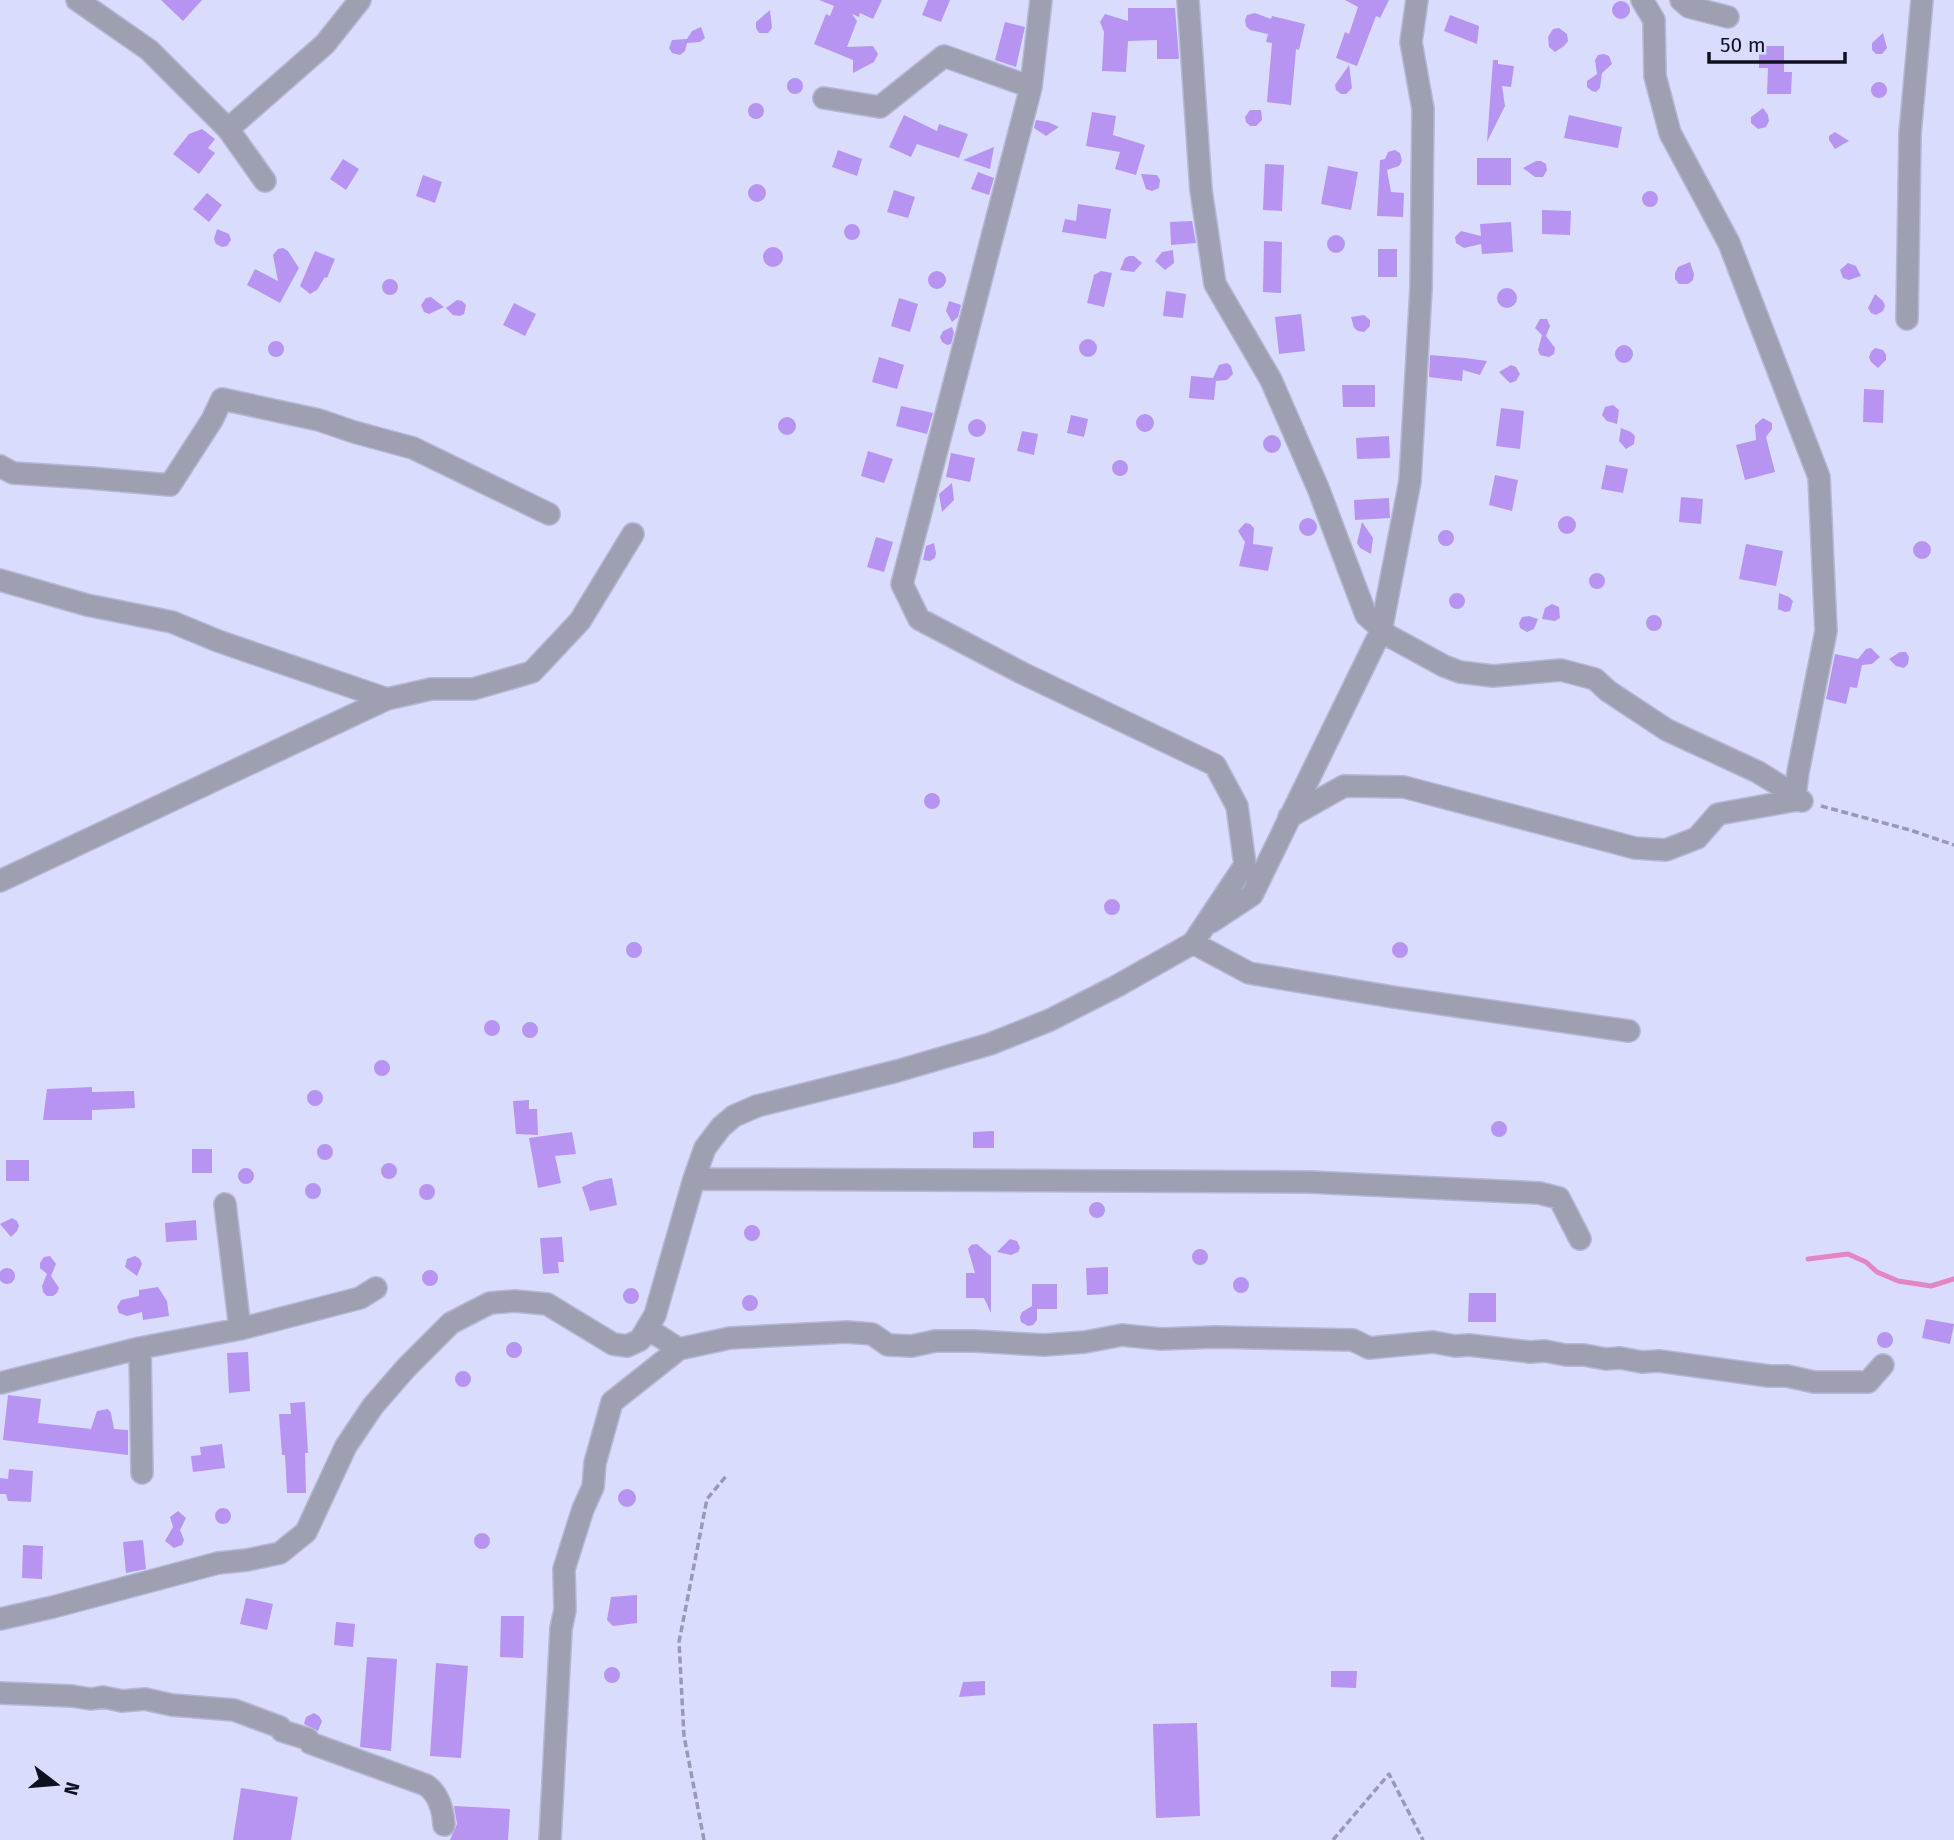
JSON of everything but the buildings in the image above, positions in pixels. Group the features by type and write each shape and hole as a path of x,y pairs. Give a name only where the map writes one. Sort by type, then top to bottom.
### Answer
{"street":[{"path":"77,0 149,51 228,129 265,181"},
{"path":"228,129 325,44 360,0"},
{"path":"1041,0 1031,87 902,584 919,619 1022,673 1215,765 1237,806 1245,865 1199,934"},
{"path":"1188,0 1200,190 1214,284 1271,380 1318,488 1366,615 1381,631 1416,652 1460,672 1493,676 1561,670 1595,679 1629,706 1667,730 1758,772 1798,799"},
{"path":"0,1619 218,1563 280,1553 306,1532 346,1446 373,1406 406,1368 451,1324 471,1311 490,1303 515,1301 547,1304 612,1344 627,1346 640,1340 655,1315 705,1148 721,1127 734,1116 757,1106 897,1071 990,1044 1050,1020 1116,986 1199,934 1252,895 1381,631 1410,481 1421,288 1423,109 1411,42 1417,0"},
{"path":"1642,0 1654,20 1655,76 1670,133 1729,243 1819,477 1826,632 1803,742 1798,799"},
{"path":"1681,0 1689,7 1728,18"},
{"path":"1907,319 1910,134 1922,0"},
{"path":"824,98 880,107 944,56 1031,87"},
{"path":"0,466 13,473 170,485 212,420 222,399 319,420 414,447 549,514"},
{"path":"0,881 387,699 431,689 473,689 532,672 580,621 633,534"},
{"path":"0,580 87,605 172,622 218,641 387,699"},
{"path":"1289,817 1344,786 1404,787 1634,848 1666,850 1697,838 1718,814 1798,799"},
{"path":"1199,934 1249,973 1629,1031"},
{"path":"694,1179 1309,1182 1539,1194 1559,1198 1580,1239"},
{"path":"225,1204 240,1329"},
{"path":"0,1382 140,1348 240,1329 360,1298 376,1288"},
{"path":"648,1329 679,1349"},
{"path":"550,1840 561,1629 565,1610 564,1569 593,1487 598,1450 612,1402 679,1349 730,1338 780,1334 872,1334 888,1345 912,1346 935,1341 965,1340 1030,1345 1062,1344 1122,1335 1161,1339 1331,1338 1353,1340 1369,1348 1433,1342 1605,1359 1659,1361 1787,1376 1814,1382 1868,1381 1883,1365"},
{"path":"140,1348 142,1473"},
{"path":"0,1693 91,1699 103,1697 122,1701 145,1699 172,1705 234,1710 280,1727 282,1731 310,1742 426,1785 432,1790 443,1811 444,1825"}],"path":[{"path":"1798,799 1954,845"},
{"path":"704,1840 684,1736 679,1642 706,1499 727,1475"},
{"path":"1333,1840 1389,1774 1423,1840"}],"waterway":[{"path":"1808,1259 1848,1254 1898,1281 1931,1286 1954,1279"}]}
